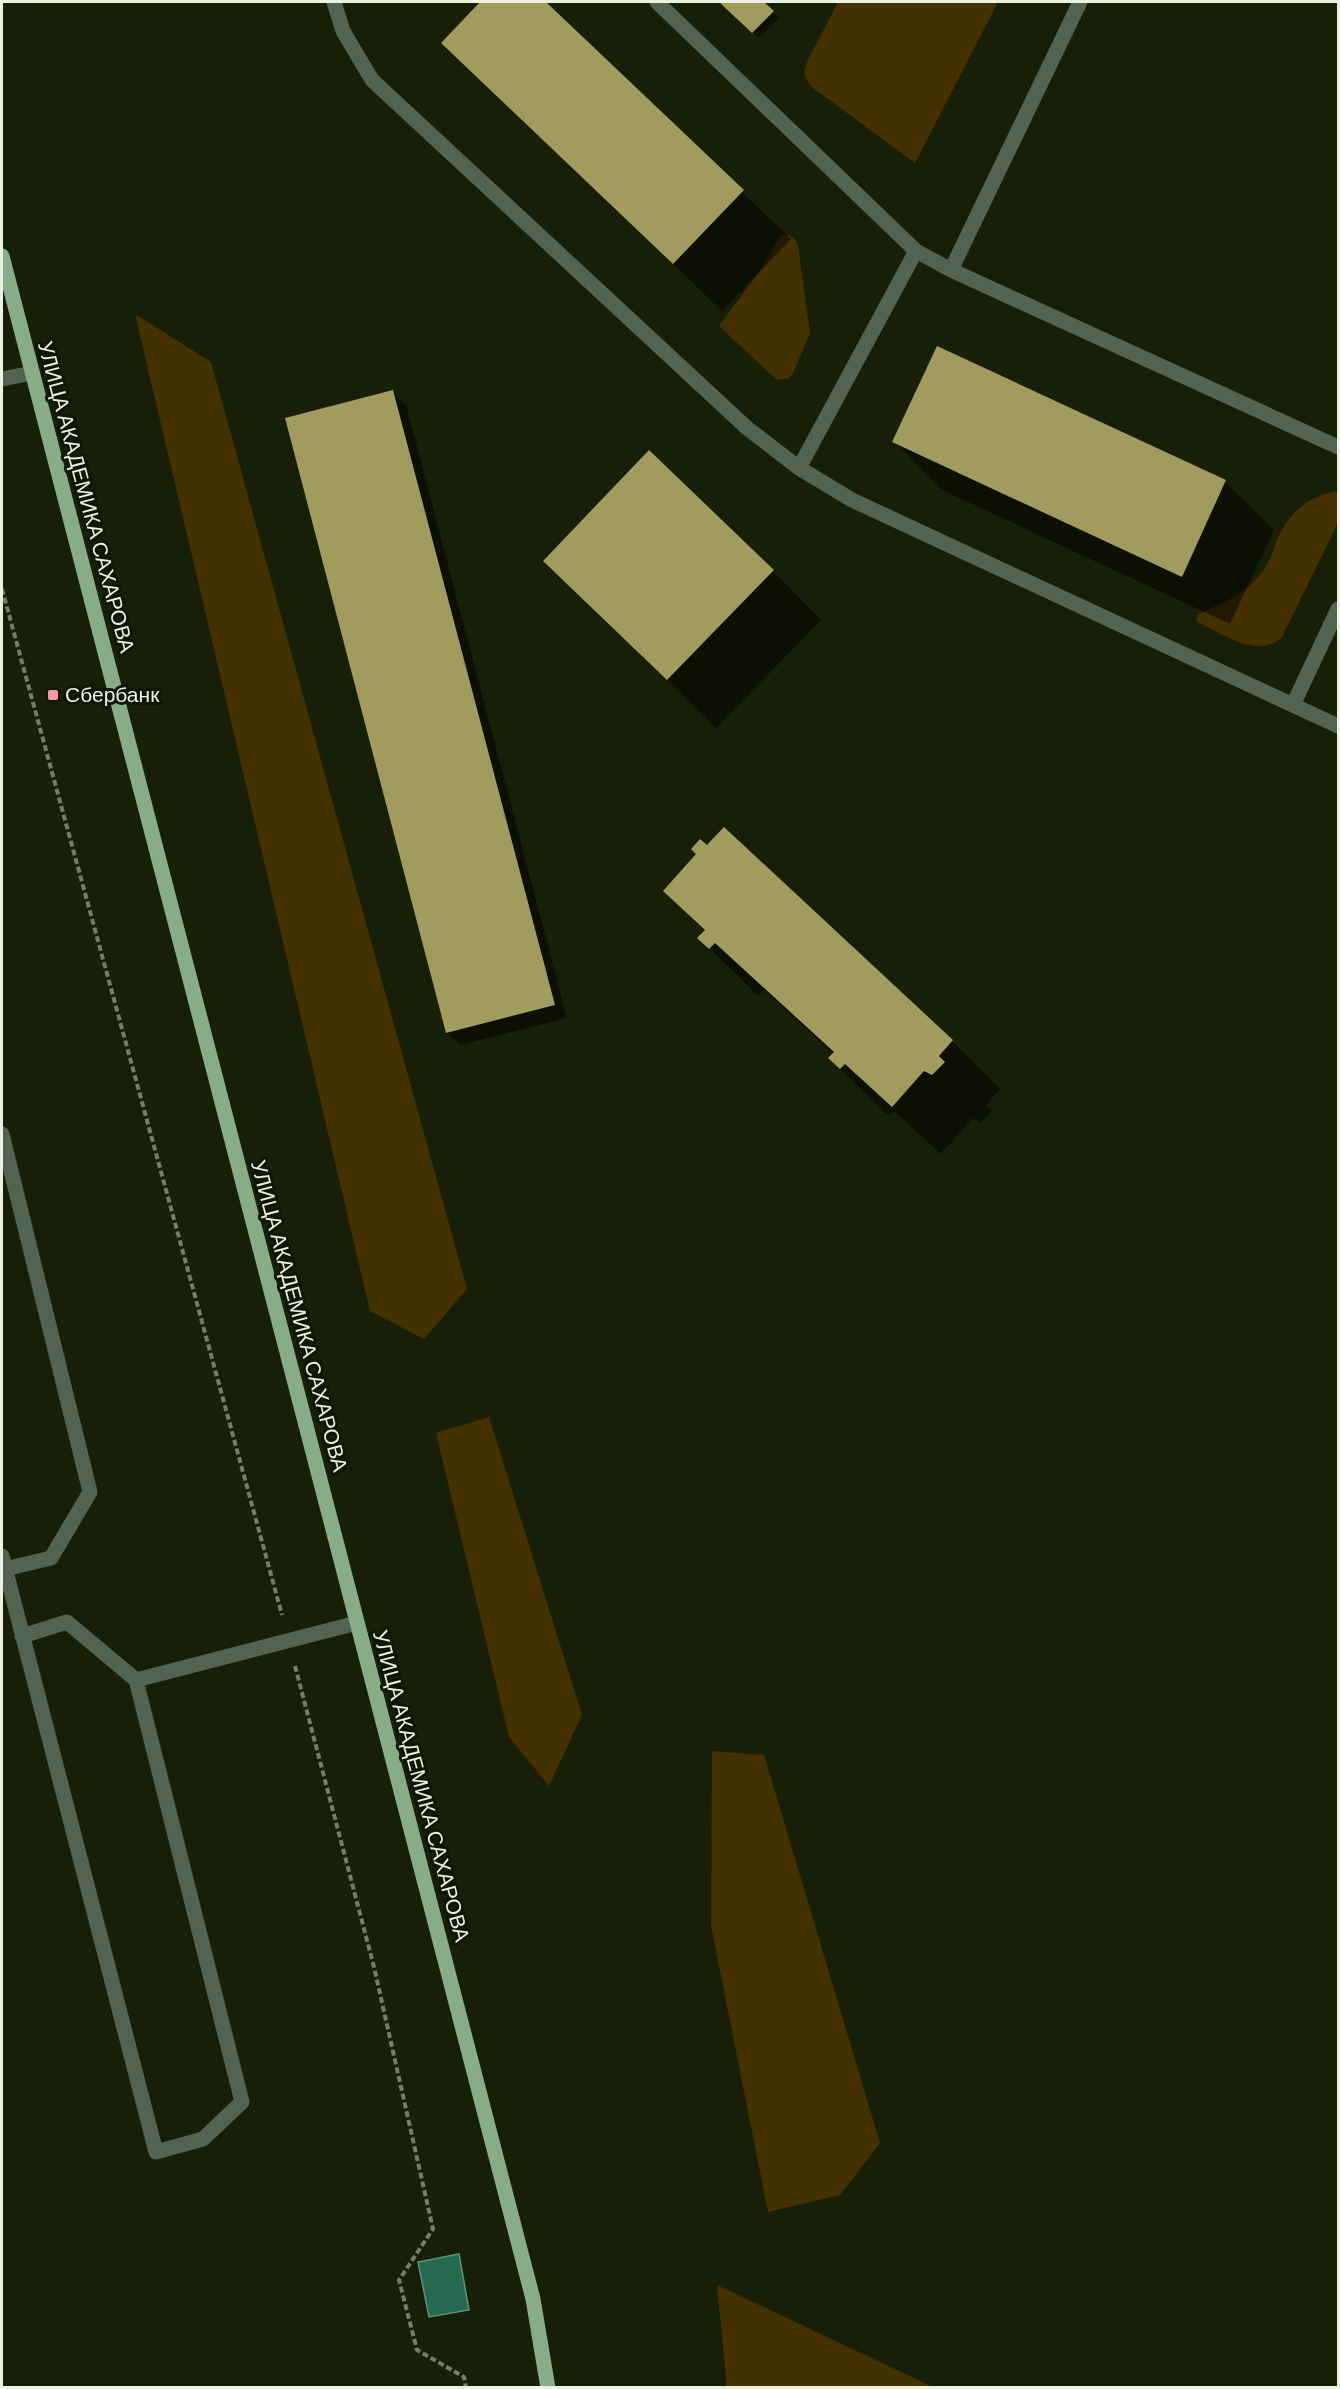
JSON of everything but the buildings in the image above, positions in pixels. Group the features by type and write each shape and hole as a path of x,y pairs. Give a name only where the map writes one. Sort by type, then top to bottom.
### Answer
{"main road":[{"name":"УЛИЦА АКАДЕМИКА САХАРОВА","path":"2,256 532,2299 548,2388"}],"street":[{"path":"334,2 343,31 372,80 747,428 799,468 852,500 1338,726"},
{"path":"657,2 916,251 951,270 1338,447"},
{"path":"951,270 1080,2"},
{"path":"799,468 916,251"},
{"path":"2,379 32,373"},
{"path":"1293,705 1338,609"},
{"path":"2,1134 90,1492 51,1558 3,1563 156,2152 203,2139 242,2102 136,1680 67,1622 22,1636"},
{"path":"136,1680 357,1623"}],"path":[{"path":"2,589 289,1641 374,1967 433,2229 399,2280 417,2350 464,2377 466,2388"}],"shaded area":[{"path":"838,2 998,2 915,163 813,88 806,79 807,62"},
{"path":"781,235 792,237 798,245 810,333 793,373 789,378 777,380 719,326 762,268"},
{"path":"135,314 211,362 467,1289 424,1339 370,1311"},
{"path":"1337,491 1338,523 1282,637 1263,646 1252,646 1230,638 1196,620 1198,614 1244,591 1259,577 1286,523 1299,508 1315,498"},
{"path":"489,1417 582,1715 549,1786 509,1737 436,1433"},
{"path":"712,1751 764,1755 880,2143 840,2195 768,2212 711,1926"},
{"path":"459,2254 469,2310 429,2317 418,2262"},
{"path":"717,2285 933,2387 727,2387"}],"place":[{"name":"Сбербанк","path":"53,695"}]}
